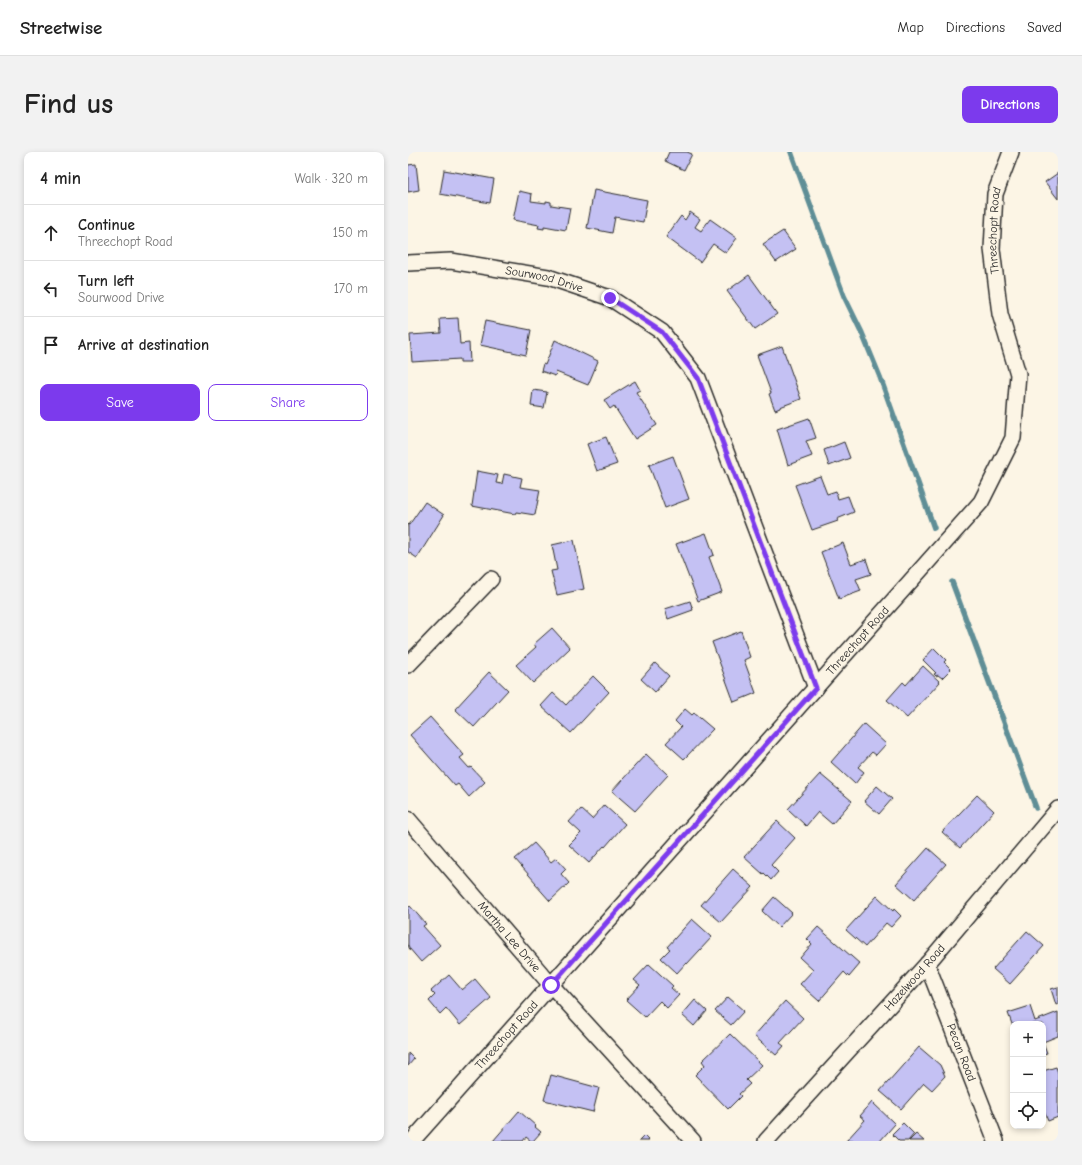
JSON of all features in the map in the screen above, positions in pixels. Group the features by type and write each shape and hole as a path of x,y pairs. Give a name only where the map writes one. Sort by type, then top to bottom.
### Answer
{"street":[{"name":"Threechopt Road","path":"412,1141 981,502 1013,438 1018,374 1000,314 992,249 995,194 1011,152"},
{"name":"Sourwood Drive","path":"408,263 451,261 548,278 610,298 662,332 698,378 816,688"},
{"path":"408,665 491,579"},
{"name":"Hazelwood Road","path":"766,1141 927,964 1058,809"},
{"name":"Martha Lee Drive","path":"408,819 551,985 693,1141"},
{"name":"Pecan Road","path":"927,964 996,1141"}],"building":[{"path":"669,152 687,152 692,154 684,170 665,161"},
{"path":"416,164 419,190 408,192 408,165"},
{"path":"444,170 494,179 490,203 440,194"},
{"path":"1058,173 1058,199 1045,182"},
{"path":"594,190 647,200 643,222 615,217 612,233 587,228"},
{"path":"519,191 532,194 531,201 546,203 546,201 551,202 551,205 570,208 566,230 544,226 544,229 538,228 539,225 513,220"},
{"path":"690,212 700,219 695,227 701,231 710,219 737,238 726,253 713,244 700,262 666,237 681,216 685,220"},
{"path":"783,231 796,249 776,262 763,244"},
{"path":"749,275 777,314 755,329 727,291"},
{"path":"458,318 460,344 469,343 470,362 460,362 460,359 412,362 410,335 441,333 440,319"},
{"path":"485,321 531,330 526,355 480,345"},
{"path":"555,340 598,361 588,385 556,372 555,376 541,371"},
{"path":"782,346 801,399 775,410 769,394 771,393 757,355"},
{"path":"635,381 640,390 636,392 657,425 635,439 614,406 610,409 604,400"},
{"path":"533,390 547,392 544,408 531,406"},
{"path":"809,418 816,438 806,441 812,456 788,465 777,429"},
{"path":"606,437 617,464 597,471 587,444"},
{"path":"844,442 850,458 829,466 824,450"},
{"path":"673,456 689,499 665,508 649,465"},
{"path":"477,471 498,475 496,483 502,484 504,474 522,478 520,487 540,490 535,515 516,512 515,514 472,506"},
{"path":"820,476 827,494 836,491 838,499 848,496 854,512 837,519 838,521 812,530 795,485"},
{"path":"425,502 444,515 417,558 408,552 408,524 409,525"},
{"path":"706,533 714,555 709,557 722,592 698,601 676,544"},
{"path":"574,540 584,589 557,595 551,571 557,570 552,545"},
{"path":"843,543 851,564 866,559 871,574 856,579 861,591 839,599 821,552"},
{"path":"690,601 693,610 668,619 665,609"},
{"path":"552,628 570,648 533,683 516,665 536,647 534,644"},
{"path":"741,631 750,657 744,660 756,693 734,702 712,642"},
{"path":"934,648 946,660 944,662 951,669 942,678 938,675 936,676 934,674 936,673 923,660"},
{"path":"655,663 669,676 655,692 641,679"},
{"path":"923,666 940,682 907,718 887,700 903,682 906,685"},
{"path":"489,672 508,690 474,727 455,709"},
{"path":"593,676 609,692 571,733 541,706 553,693 566,705"},
{"path":"685,709 692,715 694,713 713,729 684,759 666,743 681,727 675,721"},
{"path":"430,717 464,755 460,758 485,782 469,797 458,784 455,786 410,735"},
{"path":"864,724 886,744 876,755 872,752 858,767 864,772 855,784 831,762"},
{"path":"646,754 668,775 635,811 612,791"},
{"path":"820,774 852,801 832,824 818,812 806,826 788,809"},
{"path":"877,786 892,799 879,814 864,801"},
{"path":"977,795 994,811 960,848 942,832"},
{"path":"604,805 625,824 589,863 569,845 581,833 569,822 581,809 592,819"},
{"path":"777,821 795,838 771,865 778,872 771,880 744,857"},
{"path":"534,843 551,862 556,858 566,869 561,874 569,883 550,901 515,859"},
{"path":"928,848 946,864 914,900 896,884"},
{"path":"733,869 753,887 721,922 701,905"},
{"path":"877,896 893,911 894,909 901,916 891,927 886,923 865,947 846,930"},
{"path":"774,897 792,913 779,927 762,911"},
{"path":"410,906 426,924 423,926 440,945 421,962 408,945 408,908"},
{"path":"692,919 712,937 677,973 661,958 670,949 667,947"},
{"path":"818,927 860,964 849,977 844,972 819,1001 800,984 813,970 800,958 812,944 807,939"},
{"path":"1027,931 1044,946 1010,984 993,969"},
{"path":"649,964 673,986 671,988 679,995 667,1008 660,1001 645,1017 626,1000 640,985 634,980"},
{"path":"449,975 462,990 475,979 491,998 460,1025 446,1008 440,1014 429,1001 435,995 431,991"},
{"path":"1058,987 1058,1004 1056,1005 1051,989"},
{"path":"728,997 744,1011 731,1025 715,1011"},
{"path":"695,1000 707,1011 694,1026 682,1015"},
{"path":"785,1001 803,1018 780,1043 784,1046 776,1055 754,1036"},
{"path":"1030,1006 1035,1021 1011,1021 1008,1013"},
{"path":"1058,1012 1058,1036 1046,1041 1046,1021 1035,1021"},
{"path":"730,1034 762,1065 746,1080 750,1084 739,1094 741,1096 728,1109 695,1075 705,1065 702,1061"},
{"path":"919,1047 940,1065 945,1076 932,1090 924,1083 901,1109 880,1091"},
{"path":"408,1053 414,1059 408,1066"},
{"path":"1056,1067 1058,1073 1058,1117 1048,1121 1046,1116 1046,1070"},
{"path":"551,1075 599,1088 593,1112 544,1100"},
{"path":"872,1102 895,1124 880,1141 846,1141 865,1120 860,1116"},
{"path":"519,1111 541,1132 533,1141 526,1137 523,1141 493,1141"},
{"path":"903,1123 914,1134 908,1141 899,1141 892,1134"},
{"path":"916,1134 924,1141 909,1141"},
{"path":"644,1136 649,1141 639,1141"}],"waterway":[{"path":"791,152 844,296 862,333 880,377 934,528"},
{"path":"952,582 1036,808"}],"route":[{"path":"551,985 816,688 698,378 662,332 610,298"}]}
